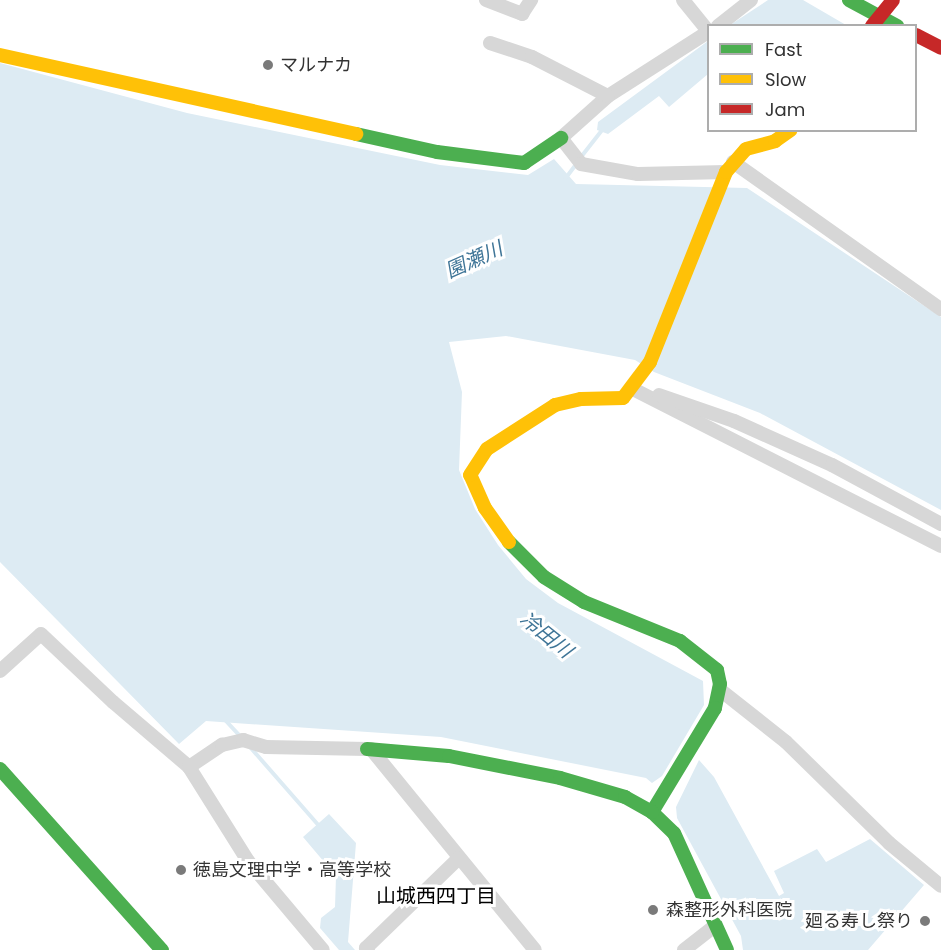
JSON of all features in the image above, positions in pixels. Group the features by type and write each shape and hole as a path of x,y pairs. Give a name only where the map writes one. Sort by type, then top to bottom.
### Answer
{"street":[{"path":"486,0 522,14 531,0"},
{"path":"683,0 707,30"},
{"path":"721,24 751,0"},
{"path":"849,0 876,21 893,0"},
{"path":"0,55 437,152 524,163 561,138 608,96 707,32"},
{"path":"917,36 941,48"},
{"path":"490,43 532,57 608,96"},
{"path":"652,812 715,708 719,688 717,670 702,655 680,641 584,602 544,577 510,544 485,508 470,475 487,449 500,438 555,405 591,398 623,398 650,362 727,171 746,148 776,141 788,132"},
{"path":"561,138 581,164 638,174 727,171 941,309"},
{"path":"634,385 734,421 832,465 941,524"},
{"path":"634,385 941,546"},
{"path":"0,671 41,634 113,702 189,767 248,861 319,948"},
{"path":"719,688 786,742 842,799 941,886"},
{"path":"189,767 222,745 243,740 266,747 369,749 449,756 560,778 626,797 652,812 674,833 727,950"},
{"path":"369,749 535,950"},
{"path":"0,769 162,950"},
{"path":"368,950 366,948 459,858"},
{"path":"684,950 715,926"}],"water":[{"path":"768,0 803,0 844,24 732,24"},
{"path":"707,42 707,75 669,107 659,96 608,134 597,130 598,122"},
{"path":"0,63 187,113 440,165 528,175 554,159 576,184 747,188 941,317 941,510 760,413 654,372 635,360 506,336 449,342 462,392 459,470 475,509 498,545 526,579 558,603 703,681 704,705 662,776 652,783 646,778 441,737 206,721 179,744 0,562"},
{"path":"699,760 714,777 779,896 784,893 774,871 817,849 826,862 870,839 924,885 868,950 743,950 741,936 677,818 676,807"},
{"path":"329,814 356,843 348,942 355,950 339,950 320,928 321,918 335,907 336,876 303,837"}],"waterway":[{"path":"581,157 602,130"},
{"path":"565,179 577,163"},
{"path":"226,721 241,737"},
{"path":"250,747 320,827"}],"traffic: fast":[{"path":"849,0 893,24"},
{"path":"356,134 437,152 524,163 561,138"},
{"path":"509,542 544,577 584,602 680,641 717,670 720,684 715,708 652,812 674,833 727,950"},
{"path":"367,749 449,756 560,778 625,797 652,812"},
{"path":"0,769 162,950"}],"traffic: slow":[{"path":"0,55 356,134"},
{"path":"509,542 485,508 470,475 487,449 555,405 581,399 623,398 650,362 726,172 746,149 775,141 788,132"}],"traffic: jam":[{"path":"874,24 893,0"},
{"path":"917,36 941,48"}],"place":[{"name":"マルナカ","path":"268,65"},
{"name":"徳島文理中学・高等学校","path":"181,870"},
{"name":"森整形外科医院","path":"653,910"},
{"name":"廻る寿し祭り","path":"925,921"}],"district":[{"name":"山城西四丁目","path":"436,896"}],"water label":[{"name":"園瀬川","path":"474,260"},
{"name":"冷田川","path":"546,635"}]}
